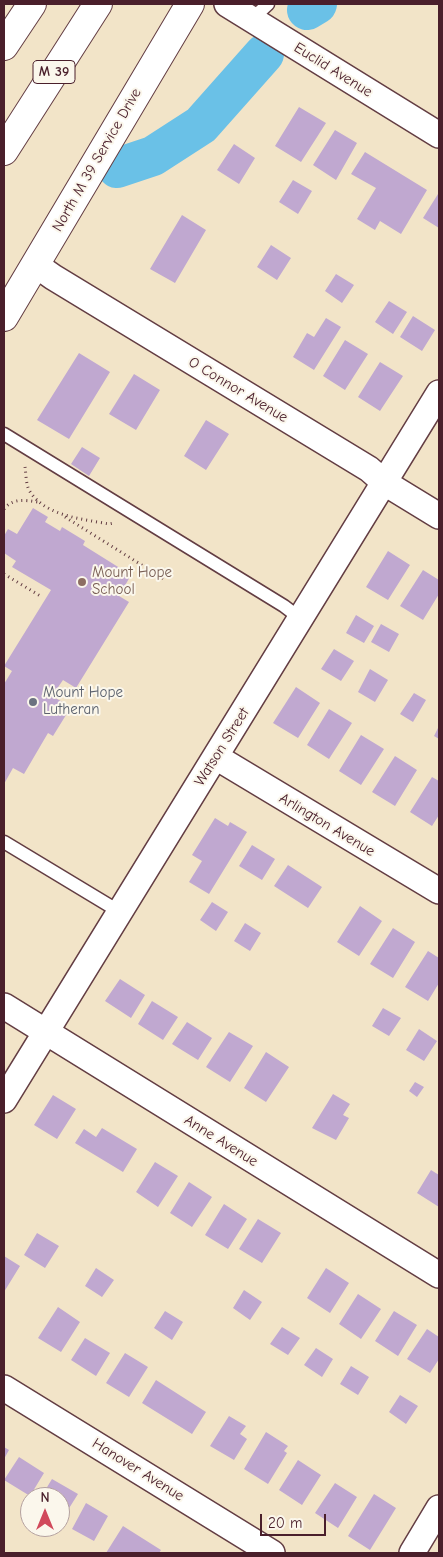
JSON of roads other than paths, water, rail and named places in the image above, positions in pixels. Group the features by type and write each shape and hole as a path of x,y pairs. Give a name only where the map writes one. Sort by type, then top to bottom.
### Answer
{"main road":[{"path":"4,46 32,4"},
{"name":"M 39","path":"4,150 98,4"},
{"name":"North M 39 Service Drive","path":"4,317 190,4"}],"street":[{"name":"Euclid Avenue","path":"227,4 260,12 439,135"},
{"name":"O Connor Avenue","path":"36,265 369,469 385,483 439,516"},
{"name":"Watson Street","path":"4,1100 439,393"},
{"name":"Arlington Avenue","path":"216,758 439,892"},
{"name":"Anne Avenue","path":"4,1006 439,1275"},
{"name":"Hanover Avenue","path":"4,1388 272,1553"},
{"path":"412,1553 439,1508"}],"lane":[{"path":"4,434 284,606 301,619"},
{"path":"4,842 120,912"}],"waterway":[{"path":"307,10 317,4"},
{"path":"117,168 153,156 201,125 264,54"}],"place":[{"name":"Mount Hope School","path":"82,582"},
{"name":"Mount Hope Lutheran","path":"33,702"}]}
